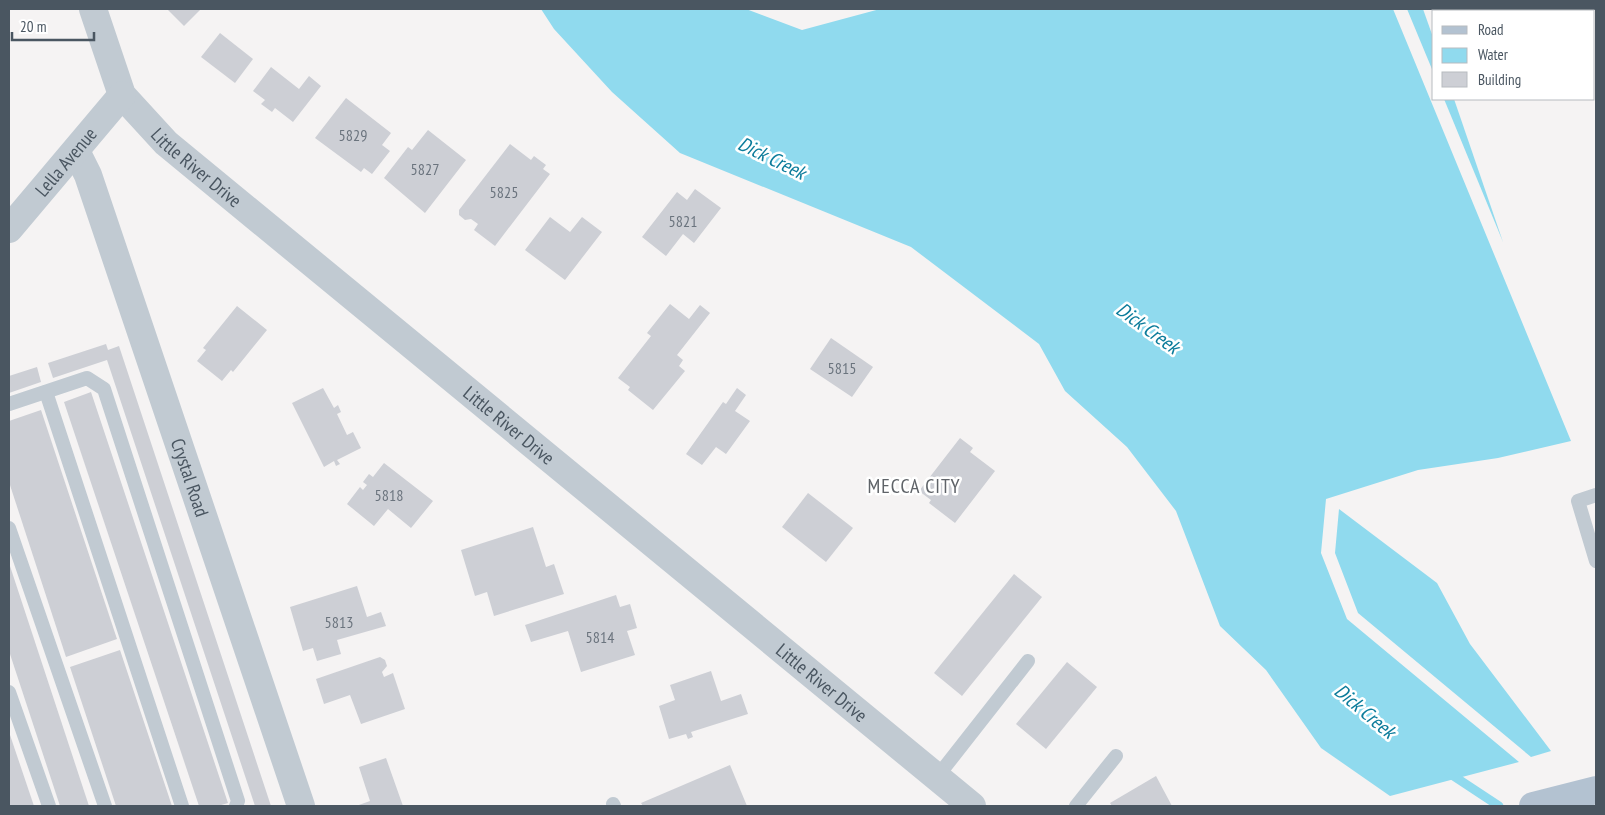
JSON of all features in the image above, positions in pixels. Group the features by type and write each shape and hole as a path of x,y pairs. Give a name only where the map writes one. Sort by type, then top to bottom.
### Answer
{"main road":[{"path":"1533,806 1596,790"}],"street":[{"name":"Little River Drive","path":"93,9 122,95 166,144 972,806"},
{"name":"Lella Avenue","path":"9,229 122,95"},
{"name":"Crystal Road","path":"76,151 91,184 301,806"}],"lane":[{"path":"9,404 87,378 104,389 238,801 236,806"},
{"path":"46,392 182,806"},
{"path":"1596,494 1578,501 1596,558"},
{"path":"9,528 105,806"},
{"path":"937,777 1028,662"},
{"path":"9,692 49,806"},
{"path":"1076,806 1116,756"}],"water":[{"path":"541,9 746,9 802,30 880,9 1393,9 1571,441 1498,458 1418,470 1326,499 1321,553 1347,619 1519,762 1390,796 1321,748 1266,670 1220,626 1176,511 1127,447 1065,391 1039,344 911,247 680,153 612,92 554,29"},
{"path":"1407,9 1423,9 1432,34 1432,69"},
{"path":"1444,100 1454,100 1503,242"},
{"path":"1339,509 1437,583 1470,644 1551,751 1531,757 1358,613 1335,553"}],"building":[{"path":"167,9 201,9 184,26"},
{"path":"220,33 253,59 235,83 201,57"},
{"path":"271,67 299,89 309,76 321,86 293,122 275,108 272,112 261,104 265,100 253,91"},
{"path":"346,98 391,133 382,145 390,151 372,174 364,168 361,172 315,138"},
{"path":"428,130 466,160 425,213 384,178 408,147 412,150"},
{"path":"510,144 531,160 534,156 546,165 543,169 550,174 495,246 474,230 478,224 471,219 465,220 459,215 459,210"},
{"path":"695,189 721,208 694,243 683,234 666,256 642,237 677,192 687,200"},
{"path":"550,217 570,232 582,217 602,232 565,280 525,250"},
{"path":"670,304 689,319 700,305 710,313 677,355 683,360 679,366 685,371 653,410 628,390 630,387 618,378 651,336 647,333"},
{"path":"237,306 267,330 233,372 231,370 222,381 197,361 206,350 203,348"},
{"path":"831,338 873,367 852,397 810,369"},
{"path":"106,344 108,350 119,346 271,806 255,806 107,360 53,378 48,363"},
{"path":"37,367 41,382 9,393 9,376"},
{"path":"323,388 334,408 338,405 341,412 337,414 347,435 353,432 361,448 337,460 340,464 336,466 334,461 324,467 292,403"},
{"path":"737,388 746,395 735,411 750,421 726,454 716,447 702,465 686,454 723,402 726,404"},
{"path":"91,392 228,803 218,806 199,806 64,402"},
{"path":"41,410 117,639 66,657 9,482 9,421"},
{"path":"960,438 973,448 970,452 995,471 955,523 929,503 931,500 919,491"},
{"path":"384,463 433,501 411,528 388,509 374,526 347,504 360,487 363,490 367,485 363,482 369,474 373,477"},
{"path":"808,493 853,528 826,562 782,527"},
{"path":"533,527 546,567 554,564 564,594 494,616 487,592 475,596 461,550"},
{"path":"9,563 89,806 60,806 9,651"},
{"path":"1014,574 1042,597 962,696 934,673"},
{"path":"357,586 367,617 381,612 386,626 337,640 341,654 317,661 313,648 303,651 290,607"},
{"path":"616,595 620,607 630,604 637,628 627,631 635,655 581,672 568,631 531,642 525,625"},
{"path":"120,650 172,806 116,806 70,667"},
{"path":"380,657 385,660 387,666 382,672 384,677 393,673 405,709 361,724 350,695 324,704 316,679"},
{"path":"1067,662 1097,687 1046,749 1016,724"},
{"path":"711,671 721,701 741,694 748,714 691,732 693,737 688,739 686,734 669,739 659,706 675,700 670,685"},
{"path":"9,732 34,806 9,806"},
{"path":"386,758 403,806 356,806 370,801 359,767"},
{"path":"730,765 747,806 643,806 641,803"},
{"path":"1156,776 1172,806 1112,806 1110,803"}],"waterway":[{"name":"Dick Creek","path":"1449,773 1499,806"}],"district":[{"name":"MECCA CITY","path":"914,486"}]}
